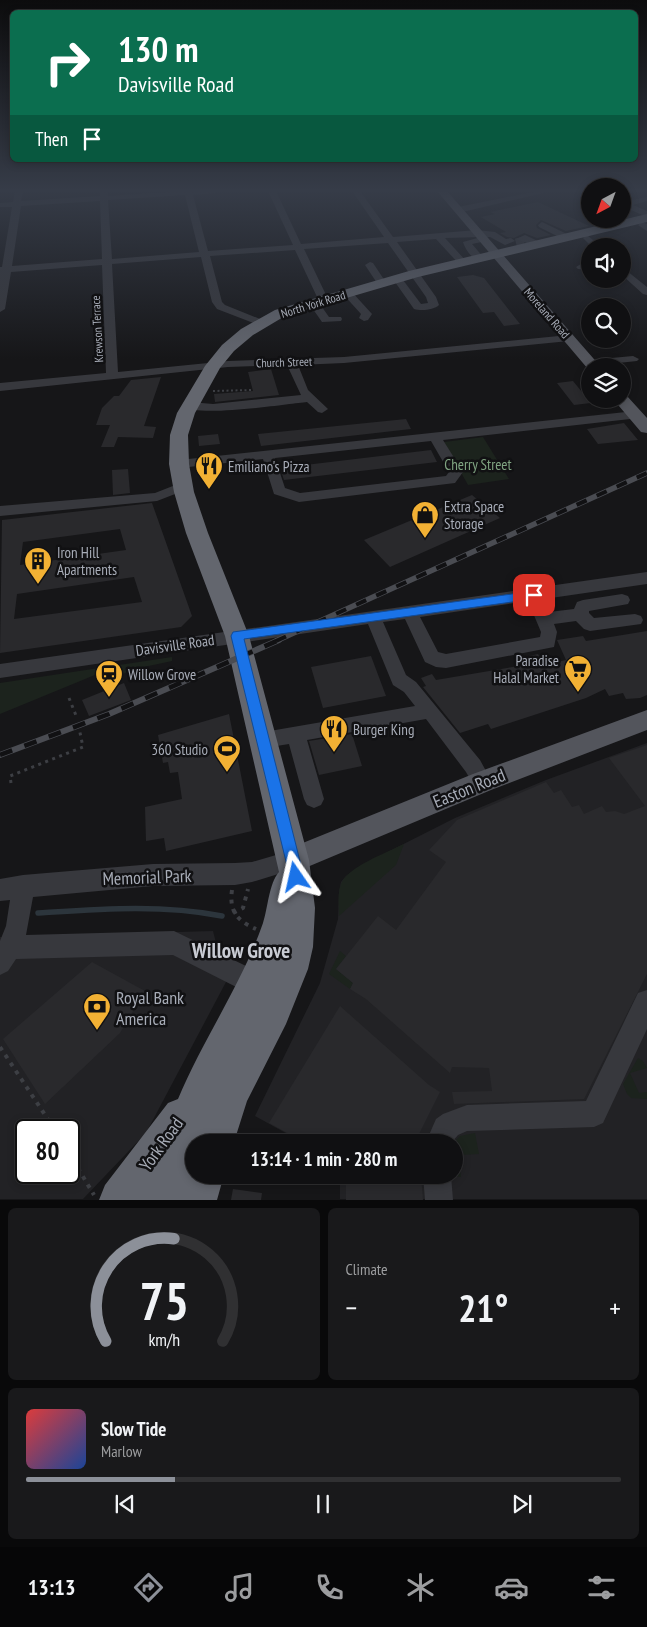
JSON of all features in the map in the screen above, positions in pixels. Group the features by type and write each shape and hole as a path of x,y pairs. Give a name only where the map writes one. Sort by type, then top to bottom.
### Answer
{"highway":[{"path":"378,285 400,282 480,247"},
{"path":"378,285 479,258 485,247"},
{"name":"North York Road","path":"237,636 183,483 179,436 190,406 213,366 228,348 261,323 280,313 318,300 378,285"},
{"path":"161,1200 201,1088 266,991 294,954 299,926 299,894 293,860 237,636"},
{"path":"217,1134 266,991"},
{"name":"York Road","path":"108,1198 158,1151 201,1088"},
{"path":"196,1200 201,1184"}],"main road":[{"name":"Moreland Road","path":"490,247 586,358"},
{"path":"629,408 647,428"},
{"name":"Easton Road","path":"293,860 482,782 647,720"}],"street":[{"path":"0,309 3,269 7,247"},
{"name":"Krewson Terrace","path":"106,247 112,376"},
{"path":"203,247 217,302 221,307 261,323"},
{"path":"3,269 285,247"},
{"path":"298,247 326,320 337,319"},
{"path":"396,247 431,297 434,306 418,307 400,282"},
{"path":"448,247 462,262"},
{"path":"469,247 479,258"},
{"path":"370,265 378,285"},
{"path":"631,278 647,292"},
{"path":"347,293 367,314 364,318"},
{"name":"Church Street","path":"0,387 213,366 344,360 569,338"},
{"path":"291,362 303,391 322,408"},
{"path":"190,406 213,408 309,398"},
{"path":"0,511 157,497 183,483 268,455 635,415"},
{"path":"268,455 279,491 299,498 450,480 456,472 435,437"},
{"name":"Davisville Road","path":"0,671 647,578"},
{"path":"410,612 431,657 440,661 548,642 549,632 534,595"},
{"path":"580,614 583,606 622,600"},
{"path":"544,619 580,614"},
{"path":"580,614 590,625 635,620"},
{"path":"373,617 399,680 410,688 430,711 473,766 482,782"},
{"path":"264,740 430,711"},
{"path":"296,734 314,799"},
{"name":"Memorial Park","path":"0,890 23,886 153,875 235,874 252,872 293,860"},
{"path":"23,886 18,923 6,955 174,944 211,960 266,991"},
{"path":"441,1134 450,1124 467,1118 594,1114 647,1002"},
{"path":"438,1184 440,1200"}],"path":[{"path":"210,391 252,390"},
{"path":"69,698 77,718"},
{"path":"11,783 10,776 83,747 80,741 82,734 78,723"},
{"path":"233,913 237,913 244,907 248,889"},
{"path":"232,890 230,906 233,913 246,925 257,929"},
{"path":"0,1047 48,1119"},
{"path":"80,1168 108,1198"}],"shaded area":[{"path":"647,743 647,1199 340,1199 340,1184 463,1184 463,1134 288,1134 255,1116 320,983 338,919 341,882 360,866 455,818 546,780"},
{"path":"213,931 226,982 146,1133 83,1199 0,1199 0,937"}],"green space":[{"name":"Cherry Street","path":"483,437 509,479 468,485 444,442"},
{"path":"172,657 172,661 139,668 111,678 107,670 0,714 0,683"},
{"path":"404,844 396,865 339,916 339,892 345,878 359,866"},
{"path":"340,951 346,956 336,969 353,983 350,989 329,974"},
{"path":"638,1058 643,1061 647,1068 630,1073 639,1093 647,1092 647,1099 631,1098 623,1084"},
{"path":"475,1133 479,1154 463,1155 463,1135"}],"building":[{"path":"473,275 484,278 520,324 504,326 494,312 483,313 457,277"},
{"path":"271,369 279,395 215,402 214,394 253,391 248,372"},
{"path":"161,377 144,426 156,427 153,438 118,437 114,447 101,447 110,425 96,425 102,408 114,396 119,396 131,380"},
{"path":"573,381 581,391 581,404 574,405 557,383"},
{"path":"406,419 411,429 261,446 258,434"},
{"path":"624,423 638,440 598,444 587,429"},
{"path":"218,434 220,444 199,446 198,436"},
{"path":"431,450 437,462 284,480 280,468"},
{"path":"128,469 130,493 113,495 112,470"},
{"path":"472,495 500,518 390,567 364,540"},
{"name":"Iron Hill Apartments","path":"152,503 192,616 181,627 0,653 2,520","holes":["120,529 126,550 20,565 23,542","134,577 142,602 14,619 17,594"]},
{"path":"647,631 647,695 640,698 626,699 623,693 609,696 605,689 586,698 491,729 488,724 460,733 423,687 426,686 421,678 432,674 436,680 519,666 515,659 538,654 544,665 566,660 557,640 583,636 586,641"},
{"path":"371,656 386,696 323,708 311,667"},
{"path":"124,683 131,700 89,716 82,700"},
{"path":"229,714 252,831 166,851 164,838 146,841 145,807 182,799 178,772 170,773 168,762 163,763 158,735"},
{"name":"Burger King","path":"352,734 362,766 319,775 309,741"},
{"path":"647,745 647,974 584,1099 454,1104 452,1092 492,1091 489,1068 452,1067 450,1073 366,999 350,989 353,983 336,969 378,916 396,930 446,862 429,850 457,820 546,782 554,793 561,790 572,807 579,805 584,814 602,806 606,812 615,811 624,814 645,806 609,758"},
{"path":"92,962 145,991 120,1033 45,1104 3,1039"},
{"path":"340,1006 429,1085 440,1092 419,1134 289,1134 269,1123"},
{"path":"346,1184 422,1184 423,1200 346,1200"},
{"path":"233,1189 262,1193 261,1200 231,1200"}],"waterway":[{"path":"38,913 107,909 153,909 199,912 222,916"}],"railway":[{"path":"276,641 647,473"},
{"path":"0,755 109,714 279,640"}],"place":[{"name":"Emiliano's Pizza","path":"209,490"},
{"name":"Extra Space Storage","path":"425,539"},
{"name":"Iron Hill Apartments","path":"38,585"},
{"name":"Paradise Halal Market","path":"578,693"},
{"name":"Willow Grove","path":"109,698"},
{"name":"Burger King","path":"334,753"},
{"name":"360 Studio","path":"227,773"},
{"name":"Royal Bank America","path":"97,1031"}],"district":[{"name":"Willow Grove","path":"241,950"}],"route":[{"path":"296,877 237,636 534,595"}]}
